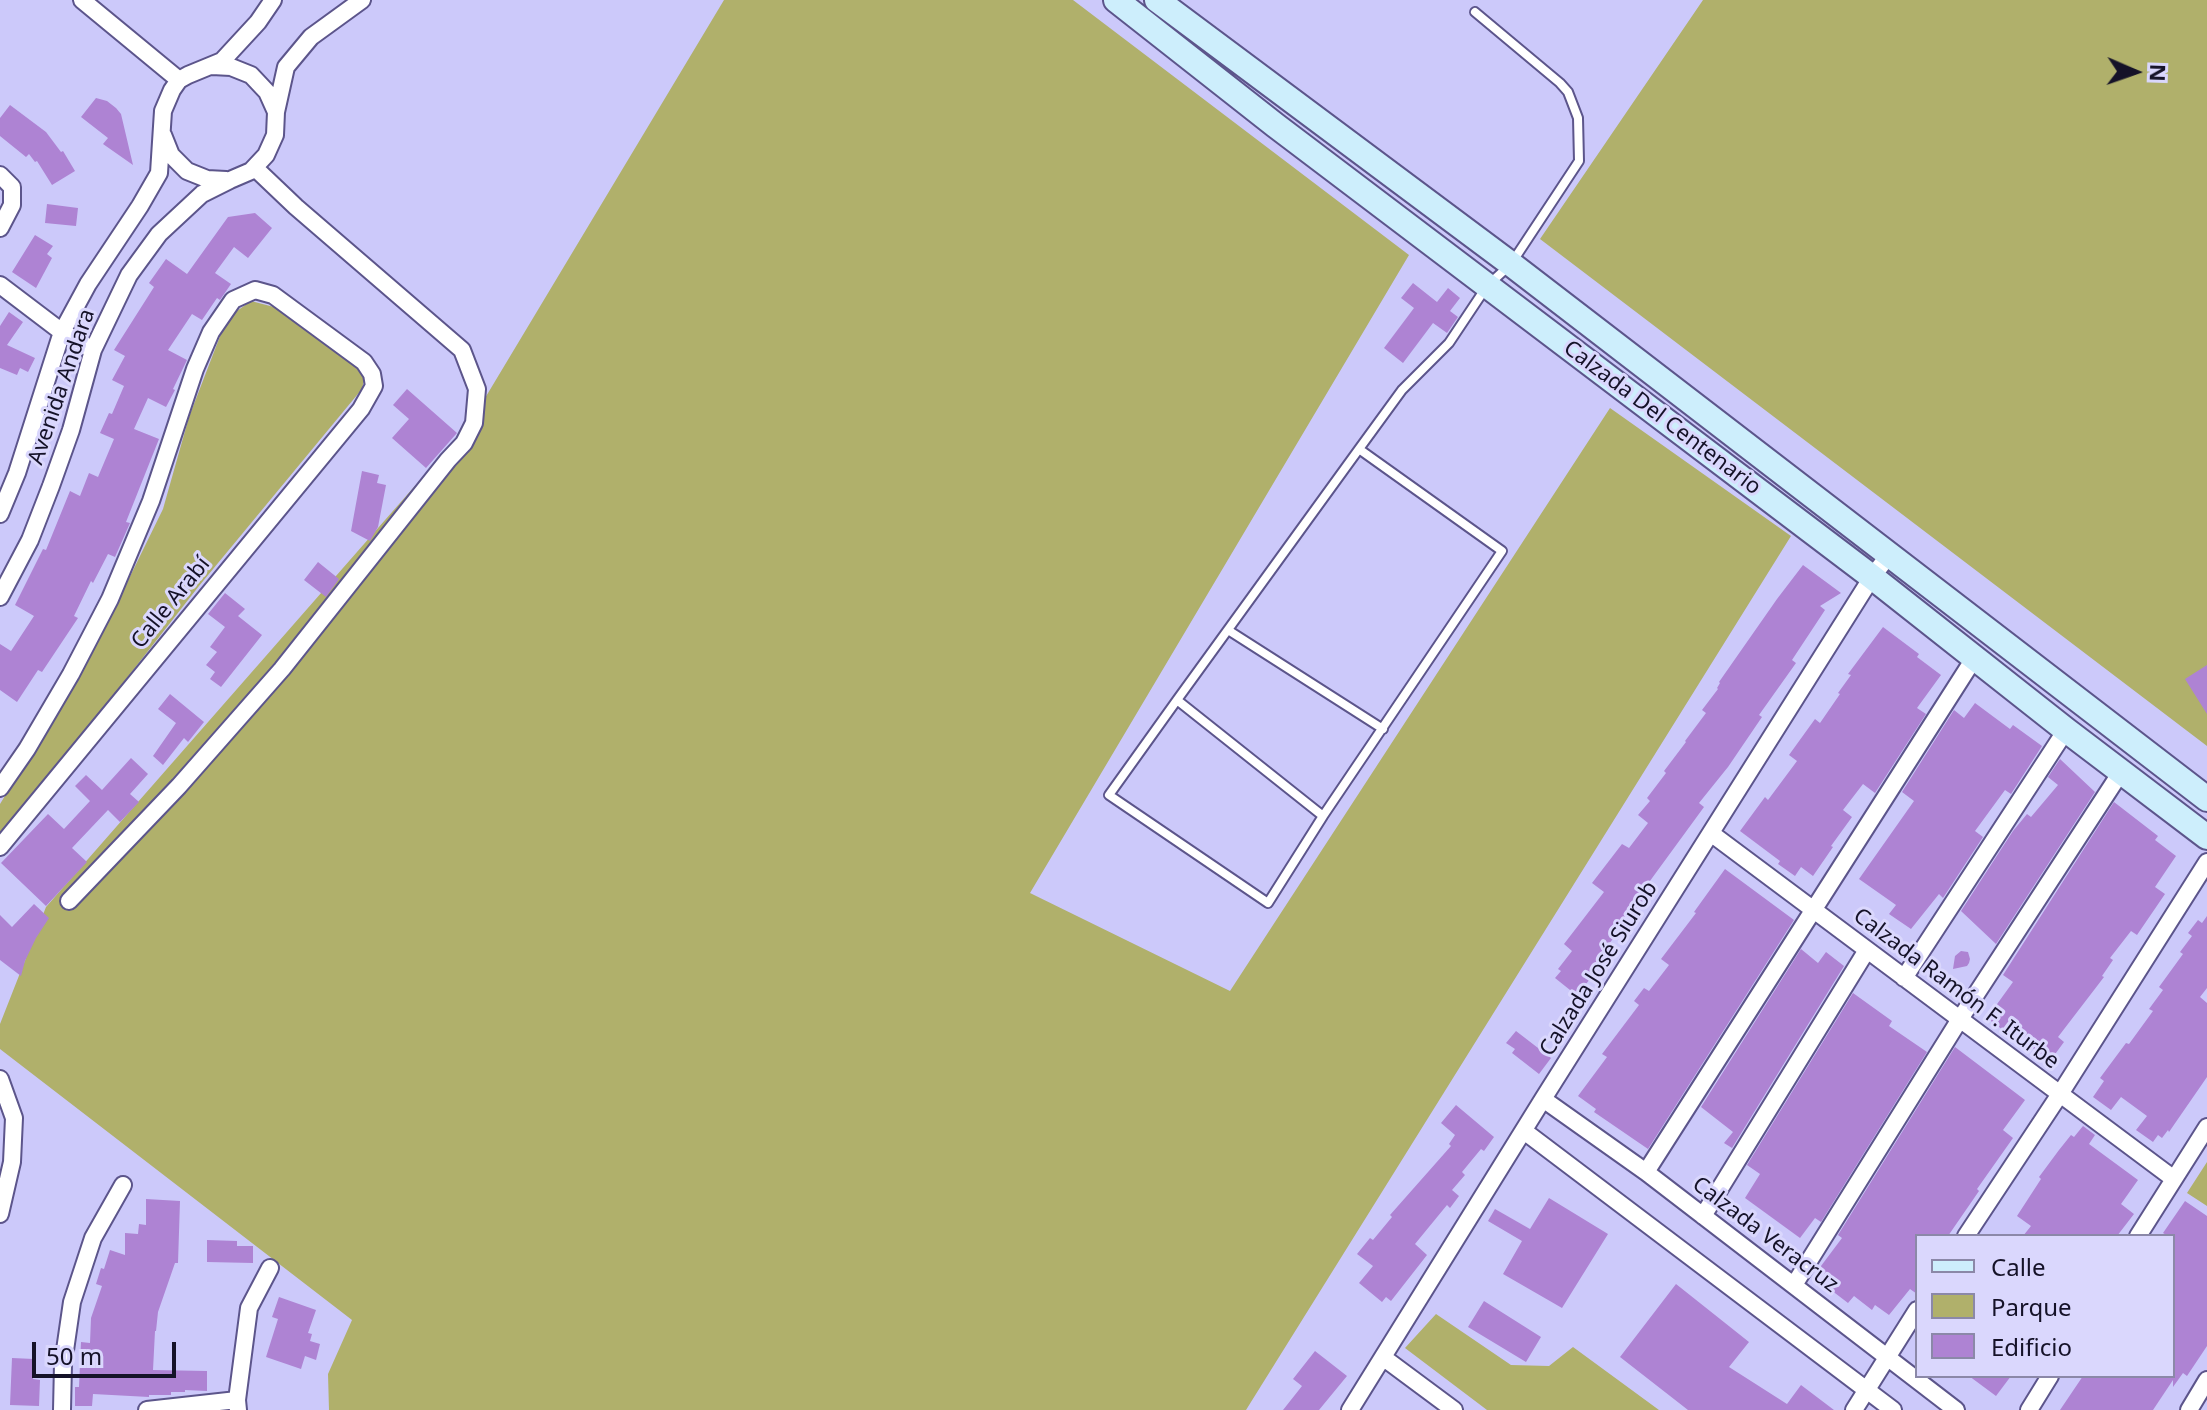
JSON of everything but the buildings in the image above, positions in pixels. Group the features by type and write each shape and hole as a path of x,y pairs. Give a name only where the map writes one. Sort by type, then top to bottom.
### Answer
{"main road":[{"name":"Calzada Del Centenario","path":"1116,0 2207,837"},
{"name":"Calzada Del Centenario","path":"1172,7 2207,799"}],"street":[{"path":"82,0 179,80 222,61 258,22 273,0"},
{"path":"69,901 179,786 282,669 464,443 474,423 477,389 462,350 255,168 266,155 275,135 276,112 286,67 311,37 362,0"},
{"path":"209,66 231,67 251,75 267,92 276,112"},
{"name":"Avenida Andara","path":"0,514 17,473 62,332 88,284 159,173 163,111 179,80"},
{"path":"163,134 171,155 187,171 207,179 230,180"},
{"name":"Avenida Andara","path":"0,597 30,540 71,430 93,350 129,275 159,234 202,194 255,168"},
{"path":"0,228 12,205 6,181"},
{"path":"0,285 62,332 93,350"},
{"name":"Calle Arabí","path":"0,788 71,674 110,599 151,501 195,369 211,332 233,300 255,290 273,295 364,362 372,374 374,386 361,409 0,847"},
{"name":"Calzada José Siurob","path":"1350,1410 1872,577 1889,555"},
{"path":"1646,1172 1975,657"},
{"path":"1904,978 2066,730"},
{"path":"1794,1285 1960,1019 2121,772"},
{"name":"Calzada Ramón F. Iturbe","path":"1712,834 2174,1179"},
{"path":"1967,1234 2207,862"},
{"path":"1703,1216 1867,950"},
{"path":"0,1079 14,1118 12,1162 0,1214"},
{"name":"Calzada Veracruz","path":"1543,1099 1646,1172 1915,1378"},
{"path":"2139,1234 2207,1127"},
{"path":"1524,1131 1893,1410"},
{"path":"62,1410 63,1364 72,1302 93,1238 123,1185"},
{"path":"147,1410 237,1405 249,1308 270,1268"},
{"path":"1854,1410 1915,1313"},
{"path":"1384,1358 1454,1410"},
{"name":"Calzada Veracruz","path":"1915,1378 1956,1410"},
{"path":"2029,1410 2049,1378"},
{"path":"2189,1410 2207,1380"}],"lane":[{"path":"1359,449 1502,551 1268,903 1109,795 1177,700 1228,630 1359,449 1402,390 1449,343 1487,286 1511,264 1579,161 1578,118 1568,92 1475,12"},
{"path":"1228,630 1383,729"},
{"path":"1177,700 1323,816"}],"green space":[{"path":"724,0 1073,0 1409,255 1030,893 1230,991 1610,408 1791,536 1246,1410 329,1410 328,1374 352,1320 0,1049 0,1024 46,907 470,423"},
{"path":"1703,0 2207,0 2207,746 1540,239"},
{"path":"251,301 274,307 359,366 365,376 362,389 199,586 0,840 0,804 93,652 163,509 189,417 227,318"},
{"path":"2207,1162 2207,1206 2187,1193"},
{"path":"1436,1314 1511,1365 1549,1366 1573,1347 1659,1410 1487,1410 1405,1348"}]}
